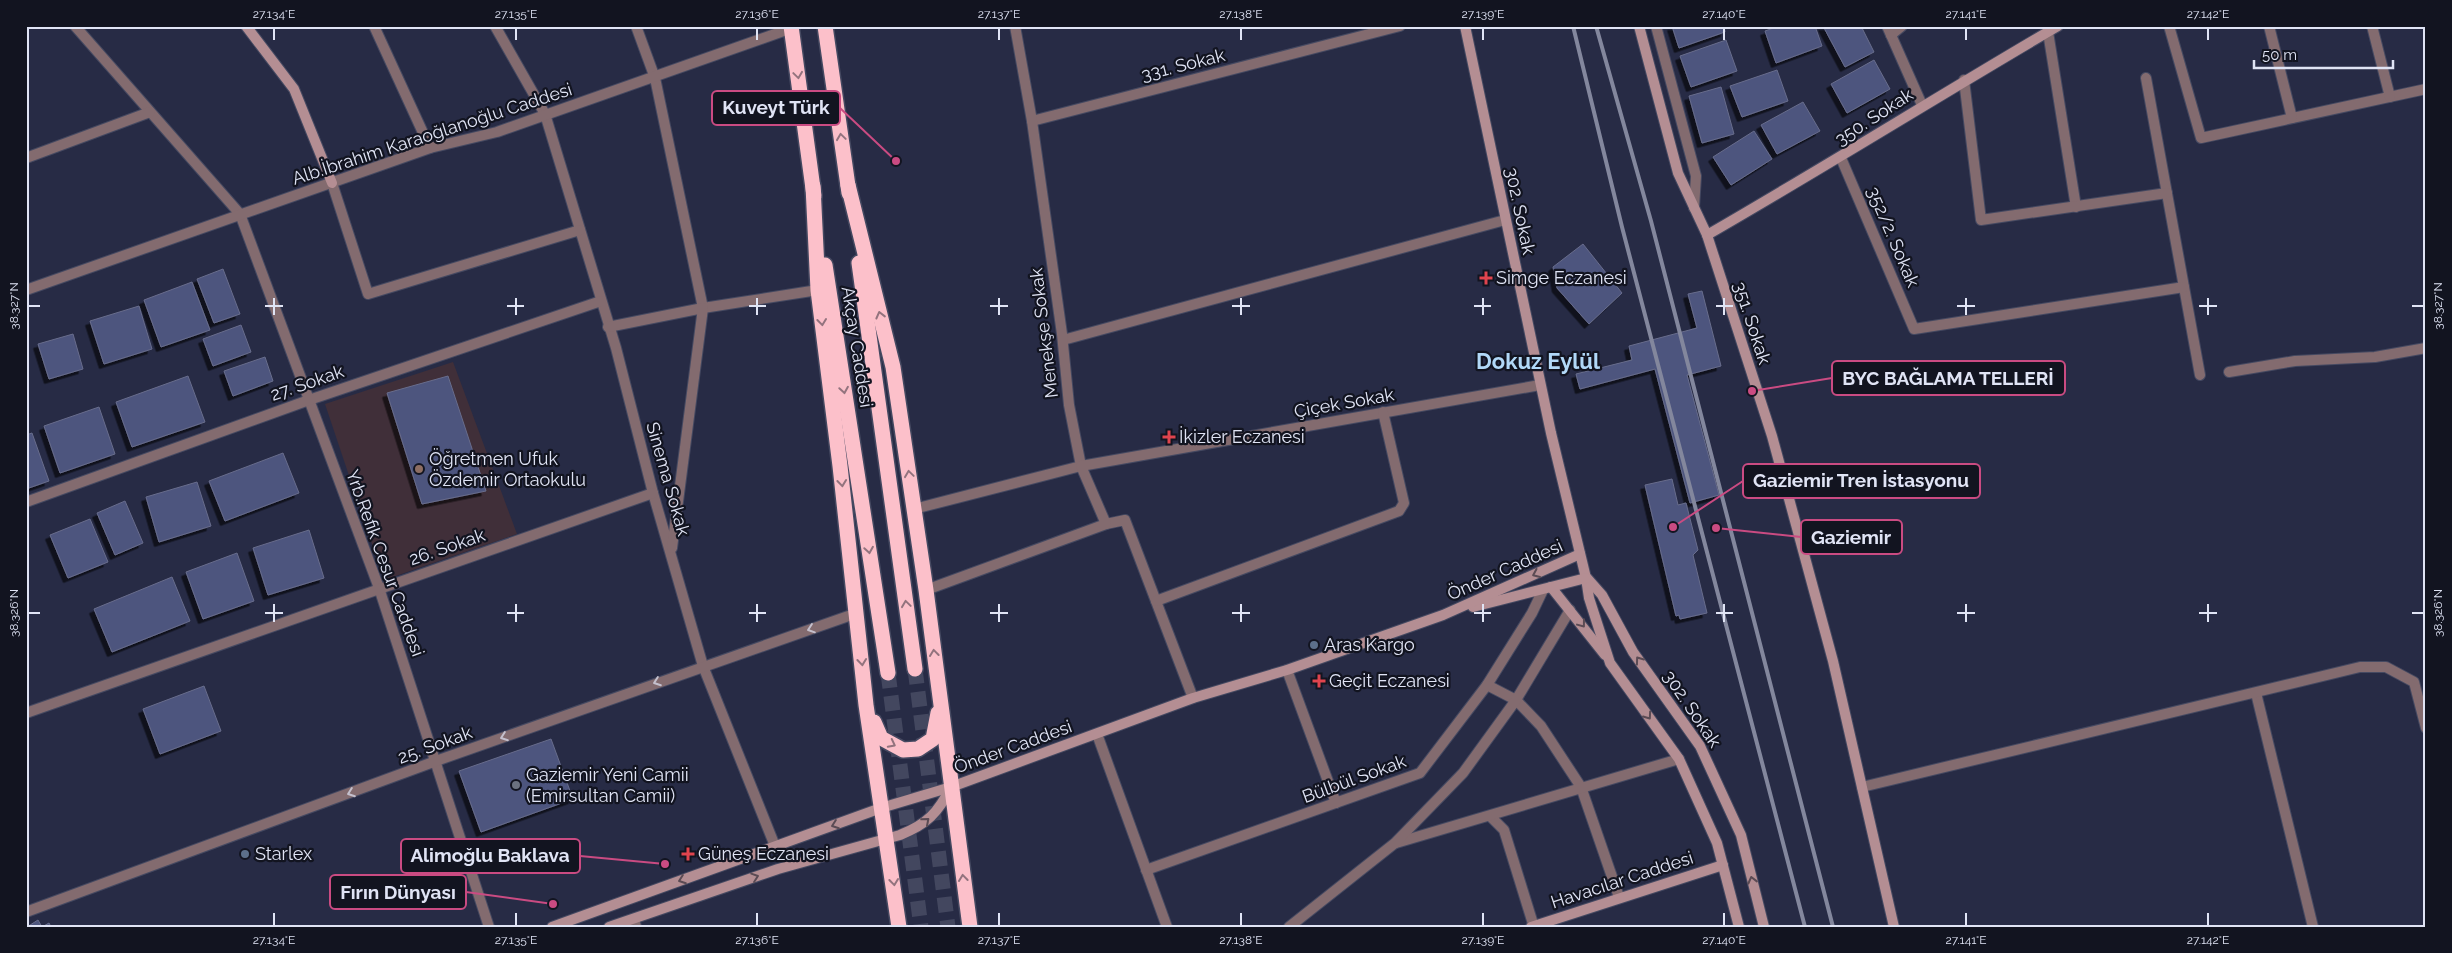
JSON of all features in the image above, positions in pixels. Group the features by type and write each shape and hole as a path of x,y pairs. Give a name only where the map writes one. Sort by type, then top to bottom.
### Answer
{"highway":[{"name":"Akçay Caddesi","path":"825,26 915,669"},
{"name":"Akçay Caddesi","path":"792,27 813,186 888,673"},
{"path":"848,185 893,367 926,590 970,927"},
{"path":"813,186 818,290 857,614 866,705 899,927"},
{"path":"866,705 881,738 903,750 918,750 933,739 941,701"}],"street":[{"path":"75,26 240,214"},
{"path":"246,26 294,89 332,183 368,294 580,230"},
{"path":"374,26 430,148"},
{"name":"Sinema Sokak","path":"495,26 545,114 616,348 653,493 672,552 703,666 775,846"},
{"path":"636,26 654,78 703,308 672,552"},
{"name":"Menekşe Sokak","path":"1015,26 1032,121 1063,340 1069,405 1081,466"},
{"name":"331. Sokak","path":"1032,121 1400,26"},
{"name":"302. Sokak","path":"1465,26 1540,384 1586,578 1589,598 1610,663 1679,759 1717,843 1739,927"},
{"name":"351. Sokak","path":"1639,26 1678,173 1707,235 1772,436 1834,661 1894,927"},
{"path":"1656,26 1696,176 1694,208"},
{"path":"1902,26 1889,31 1922,105"},
{"name":"350. Sokak","path":"1707,235 1841,158 1922,105 2058,26"},
{"path":"2169,26 2201,138 2426,89"},
{"path":"2269,26 2292,118"},
{"path":"2372,26 2390,97"},
{"name":"Alb.İbrahim Karaoğlanoğlu Caddesi","path":"26,290 430,148 497,132 654,78 792,27"},
{"path":"2048,32 2076,206"},
{"path":"2146,78 2200,375"},
{"path":"1964,80 1981,220 2167,193"},
{"path":"26,158 150,112"},
{"name":"352/2. Sokak","path":"1841,158 1914,329 2184,287"},
{"name":"Yrb.Refik Cesur Caddesi","path":"240,214 379,588 489,927"},
{"path":"1063,340 1505,220"},
{"path":"608,326 703,308 818,290"},
{"name":"27. Sokak","path":"26,502 309,400 601,301"},
{"path":"2229,372 2294,361 2375,357 2426,348"},
{"name":"Çiçek Sokak","path":"1081,466 1540,384"},
{"path":"1156,601 1399,511 1404,503 1384,412"},
{"path":"914,509 1081,466 1106,524"},
{"name":"26. Sokak","path":"26,713 653,493"},
{"path":"926,590 1106,524 1125,520 1194,698"},
{"name":"Önder Caddesi","path":"609,927 635,923 778,869 900,835 919,827 939,810 952,787 1194,698 1287,670 1443,615 1580,554"},
{"name":"302. Sokak","path":"1586,578 1602,595 1633,652 1700,746 1741,835 1764,927"},
{"name":"Önder Caddesi","path":"1443,615 1586,578"},
{"path":"1547,588 1570,610 1610,663"},
{"name":"Bülbül Sokak","path":"1146,870 1420,773 1487,685 1547,588"},
{"path":"1289,927 1395,843 1463,773 1516,700 1570,610"},
{"name":"25. Sokak","path":"26,912 436,761 703,666 857,614"},
{"path":"1862,787 2360,668 2386,668 2414,682 2426,728"},
{"path":"1287,670 1336,803"},
{"path":"1487,685 1516,700 1541,726 1580,787 1619,897"},
{"path":"2256,693 2313,927"},
{"path":"1097,734 1167,927"},
{"path":"1395,843 1679,759"},
{"path":"552,927 881,808 952,787"},
{"path":"1490,816 1504,830 1533,926"},
{"name":"Havacılar Caddesi","path":"1533,926 1619,897 1723,866"}],"shaded area":[{"name":"Öğretmen Ufuk Özdemir Ortaokulu","path":"453,362 517,534 384,580 325,404"}],"building":[{"path":"1672,26 1724,26 1725,32 1679,48"},
{"path":"1779,26 1815,26 1822,46 1776,63 1765,31"},
{"path":"1823,26 1861,26 1874,52 1845,67"},
{"path":"1726,40 1737,71 1691,87 1680,56"},
{"path":"1874,60 1890,89 1847,113 1831,84"},
{"path":"1777,70 1788,101 1742,117 1730,86"},
{"path":"1721,87 1734,134 1702,143 1689,96"},
{"path":"1803,102 1820,131 1777,154 1761,125"},
{"path":"1754,131 1772,159 1731,185 1713,157"},
{"path":"1583,244 1622,293 1589,324 1557,288 1553,267"},
{"path":"223,269 240,314 214,323 197,279"},
{"path":"192,282 210,330 161,347 144,300"},
{"path":"1702,291 1721,366 1687,375 1719,495 1690,503 1655,369 1580,389 1576,374 1632,360 1629,346 1697,328 1688,294"},
{"path":"139,306 152,349 104,364 90,321"},
{"path":"241,325 251,352 213,366 203,339"},
{"path":"73,334 83,369 49,379 38,344"},
{"path":"265,357 273,381 233,396 224,371"},
{"path":"188,376 205,422 132,447 116,402"},
{"name":"Öğretmen Ufuk Özdemir Ortaokulu","path":"448,376 486,491 422,504 387,393"},
{"path":"99,407 115,454 60,473 44,426"},
{"path":"32,433 49,481 26,489 26,435"},
{"path":"283,453 299,493 225,521 209,481"},
{"path":"1672,479 1678,505 1686,503 1698,550 1693,555 1707,613 1680,619 1679,615 1676,616 1645,485"},
{"path":"197,482 211,526 159,542 146,497"},
{"path":"125,501 143,543 115,555 97,513"},
{"path":"90,519 108,562 68,578 50,535"},
{"path":"309,530 324,578 268,595 253,548"},
{"path":"237,553 254,601 203,619 186,572"},
{"path":"172,577 190,621 112,652 94,609"},
{"path":"204,686 221,731 160,754 143,709"},
{"name":"Gaziemir Yeni Camii (Emirsultan Camii)","path":"551,739 573,799 481,832 459,771"},
{"path":"38,920 42,927 27,927"},
{"path":"49,923 51,927 42,927"}],"tunnel":[{"path":"915,669 948,927"},
{"path":"888,673 921,927"}],"railway":[{"path":"1573,26 1622,227 1805,927"},
{"path":"1596,26 1651,221 1833,927"}],"place":[{"name":"Kuveyt Türk","path":"896,161"},
{"name":"Simge Eczanesi","path":"1486,278"},
{"name":"BYC BAĞLAMA TELLERİ","path":"1752,391"},
{"name":"İkizler Eczanesi","path":"1169,437"},
{"name":"Öğretmen Ufuk Özdemir Ortaokulu","path":"419,469"},
{"name":"Gaziemir Tren İstasyonu","path":"1673,527"},
{"name":"Gaziemir","path":"1716,528"},
{"name":"Aras Kargo","path":"1314,645"},
{"name":"Geçit Eczanesi","path":"1319,681"},
{"name":"Gaziemir Yeni Camii (Emirsultan Camii)","path":"516,785"},
{"name":"Starlex","path":"245,854"},
{"name":"Güneş Eczanesi","path":"688,854"},
{"name":"Alimoğlu Baklava","path":"665,864"},
{"name":"Fırın Dünyası","path":"553,904"}],"district":[{"name":"Dokuz Eylül","path":"1538,361"}]}
